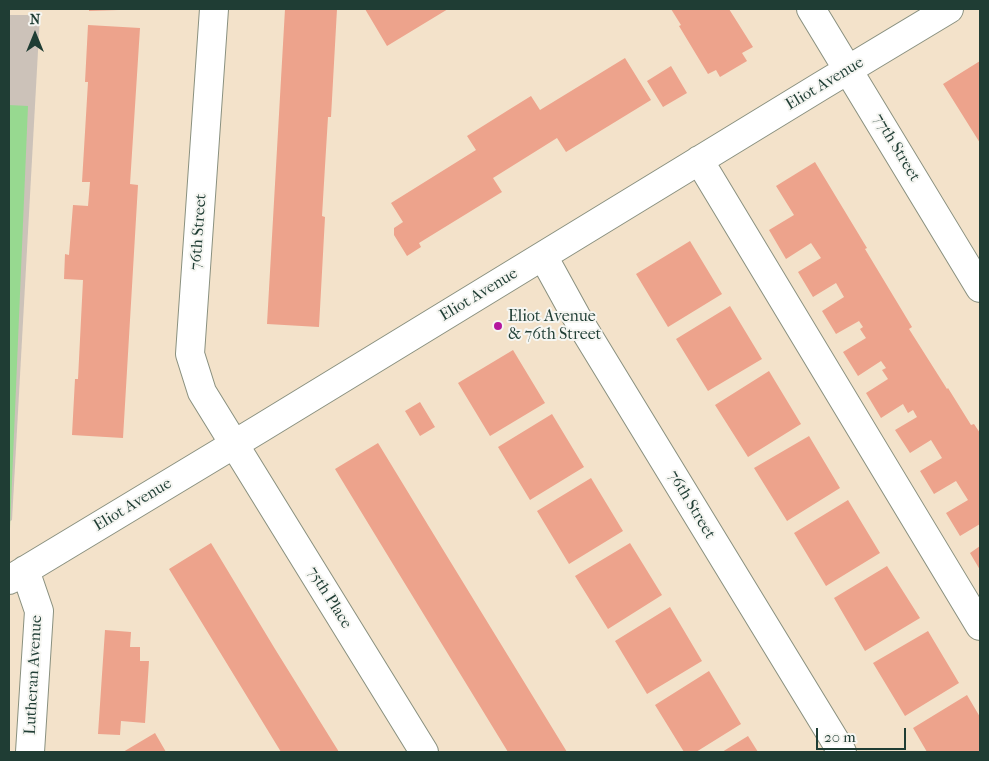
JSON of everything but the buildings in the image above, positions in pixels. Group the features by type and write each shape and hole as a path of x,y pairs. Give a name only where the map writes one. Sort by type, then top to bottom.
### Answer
{"street":[{"name":"76th Street","path":"214,9 190,354 202,392 234,444"},
{"name":"77th Street","path":"811,9 980,288"},
{"name":"Eliot Avenue","path":"17,575 949,9"},
{"path":"699,160 980,626"},
{"name":"76th Street","path":"543,256 576,316 842,752"},
{"name":"75th Place","path":"234,444 424,752"},
{"name":"Lutheran Avenue","path":"17,575 40,612 30,752"}],"shaded area":[{"path":"9,15 40,15 12,520 9,522"}],"green space":[{"path":"9,105 28,106 9,529"}],"place":[{"name":"Eliot Avenue & 76th Street","path":"498,326"}]}
